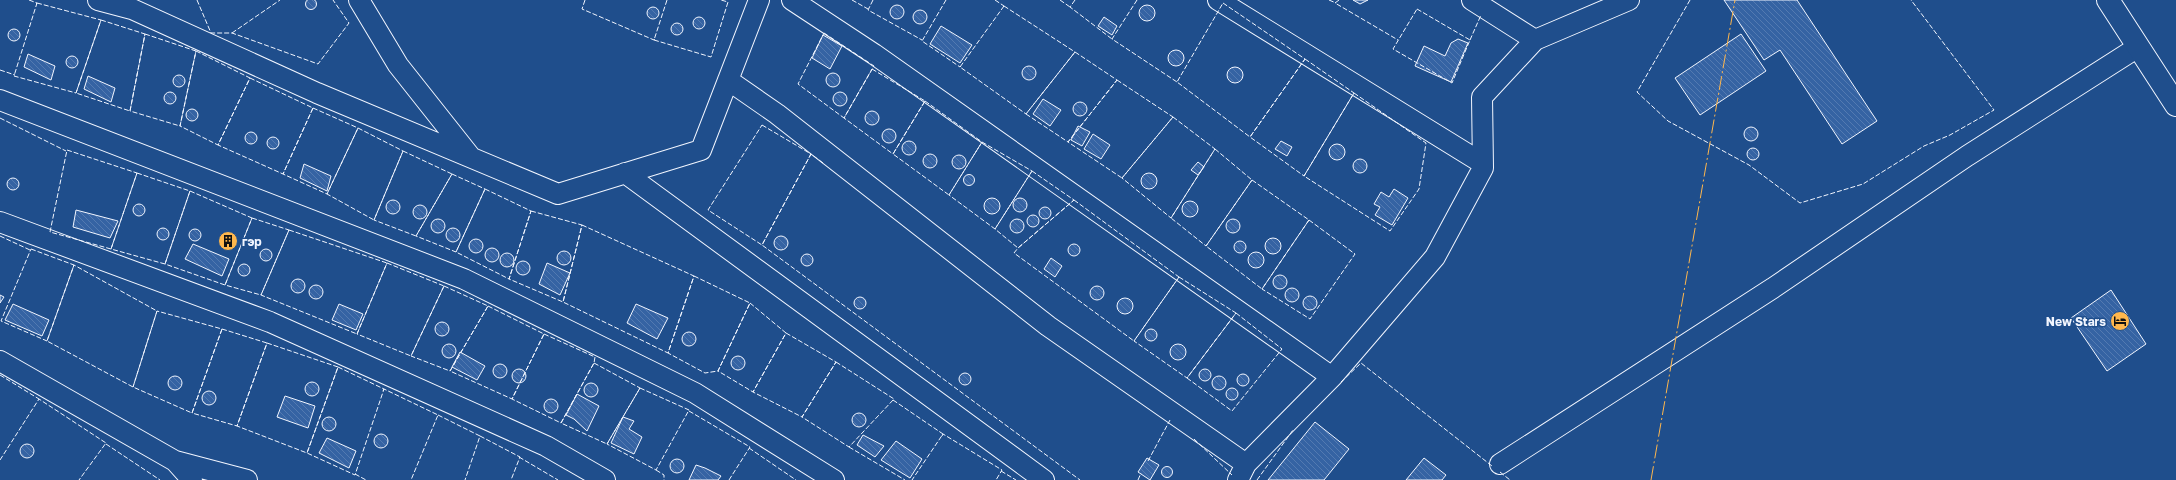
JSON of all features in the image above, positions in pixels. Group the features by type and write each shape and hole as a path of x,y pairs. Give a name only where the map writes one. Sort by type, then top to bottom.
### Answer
{"highway":[{"path":"2108,0 2176,105"}],"street":[{"path":"98,0 132,9 317,93 558,194 701,150 760,0"},
{"path":"359,0 398,65 471,158"},
{"path":"792,0 874,54 1332,377"},
{"path":"1218,0 1482,163"},
{"path":"1472,0 1535,40"},
{"path":"728,80 777,114 1048,326 1242,472 1332,377 1435,258 1483,168 1482,97 1535,40 1629,0"},
{"path":"1500,464 1773,288 1967,156 2138,47"},
{"path":"0,100 464,279 695,393 834,480"},
{"path":"625,173 1044,480"},
{"path":"0,222 270,322 546,446 604,480"},
{"path":"0,361 174,461 247,480"},
{"path":"174,461 192,480"}],"building":[{"path":"309,-1 313,-1 315,0 315,8 309,9 306,6 306,2"},
{"path":"1353,0 1368,0 1360,4"},
{"path":"1724,0 1797,0 1877,121 1842,144 1780,50 1764,60"},
{"path":"897,5 902,7 904,12 902,17 897,19 892,17 890,12 892,7"},
{"path":"1147,5 1153,7 1155,13 1153,19 1147,21 1141,19 1139,13 1141,7"},
{"path":"653,7 657,9 659,13 657,17 653,19 649,17 647,13 649,9"},
{"path":"920,10 925,12 927,17 925,22 920,24 915,22 913,17 915,12"},
{"path":"699,17 703,19 705,23 703,27 699,29 695,27 693,23 695,19"},
{"path":"1104,17 1117,26 1112,35 1098,26"},
{"path":"677,23 681,25 683,29 681,33 677,35 673,33 671,29 673,25"},
{"path":"941,26 972,45 960,63 930,44"},
{"path":"14,29 18,31 20,35 18,39 14,41 10,39 8,35 10,31"},
{"path":"1741,34 1766,71 1700,115 1675,78"},
{"path":"823,35 842,46 830,69 812,58"},
{"path":"1458,39 1468,43 1451,82 1415,66 1424,46 1445,56 1451,43"},
{"path":"1176,50 1183,55 1184,58 1179,65 1176,66 1169,61 1168,58 1173,51"},
{"path":"28,54 55,66 51,80 24,67"},
{"path":"72,56 76,58 78,62 76,66 72,68 68,66 66,62 68,58"},
{"path":"1026,66 1032,66 1036,70 1036,76 1032,80 1026,80 1022,76 1022,70"},
{"path":"1235,67 1241,69 1243,75 1241,81 1235,83 1229,81 1227,75 1229,69"},
{"path":"830,73 836,73 840,77 840,83 836,87 830,87 826,83 826,77"},
{"path":"179,75 183,77 185,81 183,85 179,87 175,85 173,81 175,77"},
{"path":"88,76 115,88 111,102 84,89"},
{"path":"170,92 174,94 176,98 174,102 170,104 166,102 164,98 166,94"},
{"path":"840,92 845,94 847,99 845,104 840,106 835,104 833,99 835,94"},
{"path":"1043,99 1061,110 1050,126 1033,114"},
{"path":"1080,102 1085,104 1087,109 1085,114 1080,116 1075,114 1073,109 1075,104"},
{"path":"192,109 196,111 198,115 196,119 192,121 188,119 186,115 188,111"},
{"path":"869,111 875,111 879,115 879,121 875,125 869,125 865,121 865,115"},
{"path":"1078,126 1090,132 1082,146 1071,140"},
{"path":"1748,127 1754,127 1758,131 1758,137 1754,141 1748,141 1744,137 1744,131"},
{"path":"889,129 894,131 896,136 894,141 889,143 884,141 882,136 884,131"},
{"path":"251,132 255,134 257,138 255,142 251,144 247,142 245,138 247,134"},
{"path":"1093,134 1110,145 1101,159 1084,149"},
{"path":"273,137 277,139 279,143 277,147 273,149 269,147 267,143 269,139"},
{"path":"909,141 914,143 916,148 914,153 909,155 904,153 902,148 904,143"},
{"path":"1281,141 1292,147 1287,156 1275,149"},
{"path":"1334,144 1340,144 1345,149 1343,158 1340,160 1334,160 1329,155 1329,149"},
{"path":"1753,148 1757,150 1759,154 1757,158 1753,160 1749,158 1747,154 1749,150"},
{"path":"930,154 935,156 937,161 935,166 930,168 925,166 923,161 925,156"},
{"path":"956,155 962,155 966,159 966,165 962,169 956,169 952,165 952,159"},
{"path":"1360,159 1365,161 1367,166 1365,171 1360,173 1355,171 1353,166 1355,161"},
{"path":"1198,162 1204,167 1198,175 1191,170"},
{"path":"304,164 331,176 327,191 300,178"},
{"path":"1146,173 1152,173 1157,178 1155,187 1152,189 1146,189 1141,184 1141,178"},
{"path":"969,174 973,176 975,180 973,184 969,186 965,184 963,180 965,176"},
{"path":"13,178 17,180 19,184 17,188 13,190 9,188 7,184 9,180"},
{"path":"1394,189 1408,198 1392,225 1375,215 1380,207 1374,204 1381,192 1389,197"},
{"path":"992,198 999,203 1000,206 995,213 992,214 985,209 984,206 989,199"},
{"path":"1017,198 1023,198 1027,202 1027,208 1023,212 1017,212 1013,208 1013,202"},
{"path":"390,200 396,200 400,204 400,210 396,214 390,214 386,210 386,204"},
{"path":"1190,201 1196,203 1198,209 1196,215 1190,217 1184,215 1182,209 1184,203"},
{"path":"139,204 143,206 145,210 143,214 139,216 135,214 133,210 135,206"},
{"path":"417,205 423,205 427,209 427,215 423,219 417,219 413,215 413,209"},
{"path":"1045,207 1049,209 1051,213 1049,217 1045,219 1041,217 1039,213 1041,209"},
{"path":"76,210 118,221 110,238 73,227"},
{"path":"1031,215 1035,215 1039,221 1035,227 1031,227 1027,223 1027,219"},
{"path":"435,219 441,219 445,223 445,229 441,233 435,233 431,229 431,223"},
{"path":"1017,219 1022,221 1024,226 1022,231 1017,233 1012,231 1010,226 1012,221"},
{"path":"1230,219 1236,219 1240,223 1240,229 1236,233 1230,233 1226,229 1226,223"},
{"path":"163,228 167,230 169,234 167,238 163,240 159,238 157,234 159,230"},
{"path":"450,228 456,228 460,232 460,238 456,242 450,242 446,238 446,232"},
{"path":"195,229 199,231 201,235 199,239 195,241 191,239 189,235 191,231"},
{"name":"гэр","path":"228,235 232,237 234,241 232,245 228,247 224,245 222,241 224,237"},
{"path":"778,236 784,236 788,240 788,246 784,250 778,250 774,246 774,240"},
{"path":"1273,238 1280,243 1281,246 1276,253 1273,254 1266,249 1265,246 1270,239"},
{"path":"473,239 479,239 483,243 483,249 479,253 473,253 469,249 469,243"},
{"path":"1242,241 1245,242 1245,252 1238,253 1235,252 1234,245 1235,242"},
{"path":"193,244 229,259 222,276 185,259"},
{"path":"1076,244 1079,245 1079,255 1072,256 1069,255 1068,248 1069,245"},
{"path":"489,248 495,248 499,252 499,258 495,262 489,262 485,258 485,252"},
{"name":"гэр","path":"266,249 270,251 272,255 270,259 266,261 262,259 260,255 262,251"},
{"path":"561,251 567,251 571,255 571,261 567,265 561,265 557,261 557,255"},
{"path":"1253,252 1259,252 1264,257 1262,266 1259,268 1253,268 1248,263 1248,257"},
{"path":"504,253 510,253 514,257 514,263 510,267 504,267 500,263 500,257"},
{"path":"807,254 811,256 813,260 811,264 807,266 803,264 801,260 803,256"},
{"path":"1051,258 1062,266 1055,277 1044,269"},
{"path":"520,261 526,261 530,265 530,271 526,275 520,275 516,271 516,265"},
{"path":"547,263 570,273 560,295 539,284"},
{"name":"гэр","path":"244,264 248,266 250,270 248,274 244,276 240,274 238,270 240,266"},
{"path":"1277,275 1283,275 1287,279 1287,285 1283,289 1277,289 1273,285 1273,279"},
{"path":"295,279 301,279 305,283 305,289 301,293 295,293 291,289 291,283"},
{"path":"313,285 319,285 323,289 323,295 319,299 313,299 309,295 309,289"},
{"path":"1094,286 1100,286 1104,290 1104,296 1100,300 1094,300 1090,296 1090,290"},
{"path":"1292,288 1297,290 1299,295 1297,300 1292,302 1287,300 1285,295 1287,290"},
{"name":"New Stars","path":"2111,290 2146,344 2107,371 2071,318"},
{"path":"0,295 4,297 0,303"},
{"path":"1307,296 1313,296 1317,300 1317,306 1313,310 1307,310 1303,306 1303,300"},
{"path":"858,297 862,297 866,303 862,309 858,309 854,305 854,301"},
{"path":"1125,298 1132,303 1133,306 1128,313 1125,314 1118,309 1117,306 1122,299"},
{"path":"13,304 49,320 42,336 5,320"},
{"path":"339,304 363,314 356,330 332,320"},
{"path":"636,304 668,318 657,339 627,323"},
{"path":"439,322 445,322 449,326 449,332 445,336 439,336 435,332 435,326"},
{"path":"1153,329 1156,330 1156,340 1149,341 1146,340 1145,333 1146,330"},
{"path":"686,332 692,332 696,336 696,342 692,346 686,346 682,342 682,336"},
{"path":"446,344 452,344 456,348 456,354 452,358 446,358 442,354 442,348"},
{"path":"1178,344 1184,346 1186,352 1184,358 1178,360 1172,358 1170,352 1172,346"},
{"path":"460,352 485,366 477,380 452,367"},
{"path":"735,356 741,356 745,360 745,366 741,370 735,370 731,366 731,360"},
{"path":"497,364 503,364 507,368 507,374 503,378 497,378 493,374 493,368"},
{"path":"516,369 522,369 526,373 526,379 522,383 516,383 512,379 512,373"},
{"path":"1203,369 1207,369 1211,375 1207,381 1203,381 1199,377 1199,373"},
{"path":"963,373 967,373 971,379 967,385 963,385 959,381 959,377"},
{"path":"1241,374 1245,374 1249,380 1245,386 1241,386 1237,382 1237,378"},
{"path":"172,376 178,376 182,380 182,386 178,390 172,390 168,386 168,380"},
{"path":"1216,376 1222,376 1226,380 1226,386 1222,390 1216,390 1212,386 1212,380"},
{"path":"309,382 315,382 319,386 319,392 315,396 309,396 305,392 305,386"},
{"path":"588,383 594,383 598,387 598,393 594,397 588,397 584,393 584,387"},
{"path":"1230,388 1234,388 1238,394 1234,400 1230,400 1226,396 1226,392"},
{"path":"206,391 212,391 216,395 216,401 212,405 206,405 202,401 202,395"},
{"path":"577,394 599,406 587,431 574,419 566,415"},
{"path":"285,396 315,406 308,428 277,417"},
{"path":"548,399 554,399 558,403 558,409 554,413 548,413 544,409 544,403"},
{"path":"856,413 862,413 866,417 866,423 862,427 856,427 852,423 852,417"},
{"path":"326,417 332,417 336,421 336,427 332,431 326,431 322,427 322,421"},
{"path":"623,417 634,421 629,429 642,437 634,454 611,443"},
{"path":"1315,422 1349,449 1324,480 1268,480"},
{"path":"378,434 384,434 388,438 388,444 384,448 378,448 374,444 374,438"},
{"path":"863,435 884,446 875,457 857,445"},
{"path":"327,438 356,451 349,468 319,453"},
{"path":"896,441 922,459 910,478 881,460"},
{"path":"24,444 30,444 34,448 34,454 30,458 24,458 20,454 20,448"},
{"path":"1147,458 1159,465 1150,480 1138,472"},
{"path":"1424,458 1446,475 1442,480 1406,480"},
{"path":"674,459 680,459 684,463 684,469 680,473 674,473 670,469 670,463"},
{"path":"696,465 721,476 718,480 689,480"},
{"path":"1165,467 1169,467 1171,468 1171,476 1165,477 1162,474 1162,470"}],"fence":[{"path":"29,0 37,3 36,4"},
{"path":"197,0 211,33 232,33 318,64 349,23 333,0"},
{"path":"232,33 280,0"},
{"path":"585,0 582,9 654,40 655,38"},
{"path":"667,0 654,40 711,57 728,2 721,0"},
{"path":"852,0 868,9"},
{"path":"873,0 868,10 922,40"},
{"path":"946,0 922,41 960,67 961,66"},
{"path":"995,0 1004,6 1003,7"},
{"path":"1060,0 1070,7"},
{"path":"1075,0 1070,7 1112,39"},
{"path":"1137,0 1112,39 1177,82 1178,80"},
{"path":"1329,0 1336,3"},
{"path":"1339,0 1335,3 1398,40"},
{"path":"1690,0 1637,92 1668,121 1749,165 1800,203 1863,184 1924,146 1950,135 1994,110 1911,0"},
{"path":"37,3 101,20 76,93 14,76 37,3"},
{"path":"1223,3 1305,59 1250,137 1177,82 1223,3"},
{"path":"1004,6 1075,52 1026,114 960,67 1004,6"},
{"path":"1417,9 1470,40 1452,83 1393,49 1417,9"},
{"path":"1470,40 1481,15"},
{"path":"101,20 145,34 130,111 76,93 101,20"},
{"path":"824,33 874,66 844,118 798,84 824,33"},
{"path":"145,34 196,51 180,126 130,111 145,34"},
{"path":"196,51 250,78 218,145 180,126 196,51"},
{"path":"1075,52 1117,80 1068,142 1026,114 1075,52"},
{"path":"1305,59 1354,93 1304,176 1250,137 1305,59"},
{"path":"872,69 925,101 893,154 844,118 872,69"},
{"path":"0,70 15,75"},
{"path":"250,78 313,108 283,174 218,145 250,78"},
{"path":"1117,80 1173,117 1122,178 1068,142 1117,80"},
{"path":"1354,93 1426,143 1419,189 1390,231 1304,176 1354,93"},
{"path":"925,101 982,142 949,195 893,154 925,101"},
{"path":"313,108 358,128 327,194 283,174 313,108"},
{"path":"1173,117 1215,149 1171,218 1122,178 1173,117"},
{"path":"0,118 66,151"},
{"path":"762,125 811,154 762,245 708,210 762,125"},
{"path":"358,128 403,151 374,220 327,194 358,128"},
{"path":"982,142 1032,171 995,229 949,195 982,142"},
{"path":"1215,149 1252,180 1206,246 1171,218 1215,149"},
{"path":"67,150 137,173 111,249 50,232 67,150"},
{"path":"403,151 452,174 416,236 374,220 403,151"},
{"path":"823,163 811,154 762,245 1080,480"},
{"path":"1032,171 1074,200 1018,248 995,229 1032,171"},
{"path":"137,173 190,191 165,264 111,249 137,173"},
{"path":"452,174 485,189 456,252 416,236 452,174"},
{"path":"1252,180 1309,220 1262,289 1206,246 1252,180"},
{"path":"485,189 531,211 509,279 456,252 485,189"},
{"path":"190,191 252,218 225,285 165,264 190,191"},
{"path":"1074,200 1179,277 1134,341 1014,253 1074,200"},
{"path":"531,211 582,225 563,302 509,279 531,211"},
{"path":"252,218 289,230 261,295 225,285 252,218"},
{"path":"1309,220 1355,254 1310,319 1262,289 1309,220"},
{"path":"582,225 694,276 668,353 563,302 582,225"},
{"path":"289,230 387,263 357,334 261,295 289,230"},
{"path":"0,236 30,250"},
{"path":"31,249 74,265 47,341 1,321 31,249"},
{"path":"387,263 444,286 411,356 357,334 387,263"},
{"path":"133,387 157,311 74,265 47,341 133,387 192,413 222,329 157,311 133,387"},
{"path":"694,276 750,303 718,371 705,373 668,353 694,276"},
{"path":"1179,277 1236,313 1187,378 1134,341 1179,277"},
{"path":"444,286 488,306 450,371 411,356 444,286"},
{"path":"750,303 786,333 753,392 718,371 750,303"},
{"path":"488,306 544,334 512,399 450,371 488,306"},
{"path":"1236,313 1282,349 1232,411 1187,378 1236,313"},
{"path":"222,329 267,343 237,426 192,413 222,329"},
{"path":"786,333 836,362 802,417 753,392 786,333"},
{"path":"544,334 595,357 594,363 561,423 512,399 544,334"},
{"path":"267,343 338,367 307,453 237,426 267,343"},
{"path":"836,362 894,399 849,447 802,417 836,362"},
{"path":"594,363 640,388 607,444 561,423 594,363"},
{"path":"1341,382 1361,363 1492,466"},
{"path":"338,367 384,389 355,475 307,453 338,367"},
{"path":"0,375 39,399"},
{"path":"640,388 689,410 656,470 607,444 640,388"},
{"path":"383,391 384,389 438,415 411,480"},
{"path":"0,460 39,399 106,443 79,480"},
{"path":"893,400 943,434 912,480"},
{"path":"689,411 750,447 729,480"},
{"path":"438,415 480,436 465,480"},
{"path":"1148,461 1170,420"},
{"path":"1257,480 1293,430"},
{"path":"942,436 943,434 1002,470 996,480"},
{"path":"480,436 520,457 511,480"},
{"path":"1194,439 1232,475"},
{"path":"106,444 160,480"},
{"path":"849,447 905,480"},
{"path":"749,448 796,480"},
{"path":"519,457 558,480"},
{"path":"656,470 664,475 664,480"},
{"path":"1001,471 1016,480"},
{"path":"1500,472 1510,480"},
{"path":"1138,480 1141,473"},
{"path":"355,474 366,480"}],"power":[{"path":"1651,480 1735,0"}],"place":[{"name":"гэр","path":"228,241"},
{"name":"New Stars","path":"2120,321"}]}
